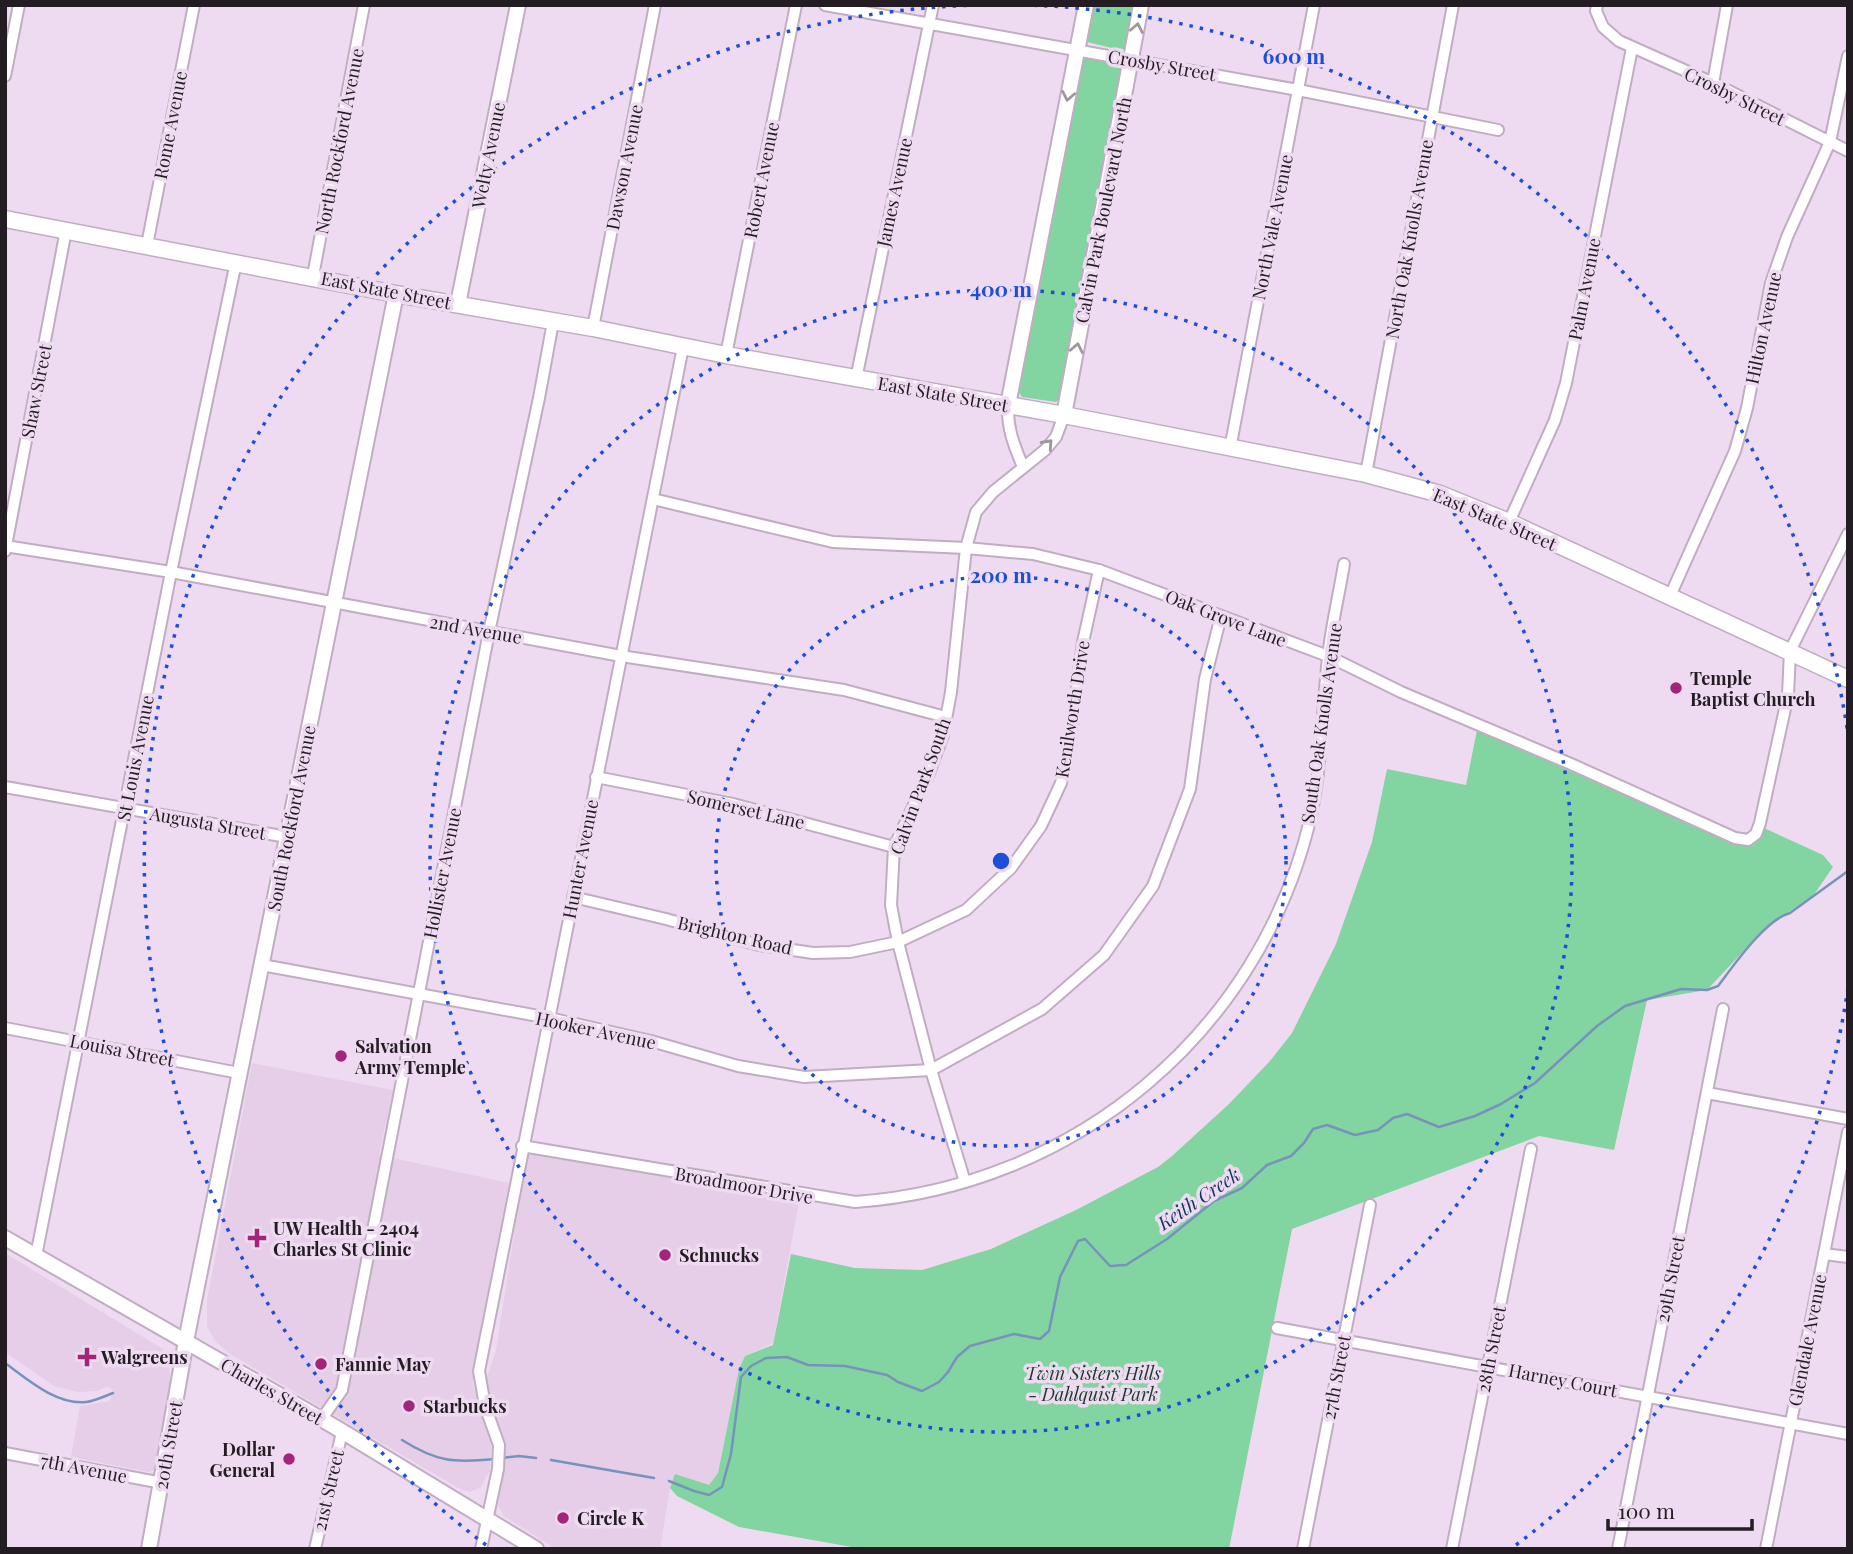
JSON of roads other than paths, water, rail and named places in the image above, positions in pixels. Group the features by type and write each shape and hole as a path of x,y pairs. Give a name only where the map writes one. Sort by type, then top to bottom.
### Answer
{"main road":[{"name":"East State Street","path":"5,219 396,294 1064,415 1366,474 1440,494 1510,522 1848,679"}],"street":[{"path":"5,76 19,5"},
{"name":"Rome Avenue","path":"147,245 194,5"},
{"name":"North Rockford Avenue","path":"313,276 365,5"},
{"name":"Welty Avenue","path":"458,304 518,5"},
{"name":"Dawson Avenue","path":"593,328 655,5"},
{"name":"Robert Avenue","path":"726,355 796,5"},
{"name":"Crosby Street","path":"825,5 1298,89 1498,130"},
{"name":"James Avenue","path":"856,379 933,5"},
{"path":"1023,467 1007,423 1008,405 1086,5"},
{"name":"Calvin Park Boulevard North","path":"1064,415 1141,5"},
{"name":"North Vale Avenue","path":"1230,449 1314,5"},
{"name":"North Oak Knolls Avenue","path":"1366,474 1453,5"},
{"path":"1713,83 1727,5"},
{"name":"Crosby Street","path":"1596,8 1603,27 1619,41 1713,83 1848,150"},
{"name":"Palm Avenue","path":"1510,522 1555,419 1566,383 1632,48"},
{"name":"Hilton Avenue","path":"1670,596 1732,461 1744,421 1775,267 1830,142 1848,56"},
{"name":"Shaw Street","path":"6,548 66,230"},
{"name":"St Louis Avenue","path":"36,1256 171,572 236,262"},
{"name":"South Rockford Avenue","path":"186,1341 396,294"},
{"name":"Hollister Avenue","path":"321,1420 342,1390 489,632 553,322"},
{"name":"Hunter Avenue","path":"486,1518 498,1469 499,1446 485,1406 479,1371 683,347"},
{"name":"Calvin Park South","path":"965,1182 931,1070 898,942 891,905 894,847 929,773 946,717 966,548 976,512 993,492 1050,443 1064,415"},
{"name":"Oak Grove Lane","path":"653,499 833,542 1033,554 1099,570 1328,656 1401,692 1571,764 1735,838 1748,840 1756,834 1760,823 1788,695 1790,650"},
{"path":"1790,650 1848,534"},
{"name":"2nd Avenue","path":"6,548 171,572 621,656 844,690 946,717"},
{"name":"South Oak Knolls Avenue","path":"965,1182 1016,1164 1063,1143 1116,1110 1172,1064 1203,1031 1270,931 1293,877 1307,827 1321,740 1328,656 1344,564"},
{"name":"Kenilworth Drive","path":"898,942 966,910 1011,868 1041,826 1060,783 1068,755 1083,642 1099,570"},
{"path":"931,1070 1042,1009 1104,955 1153,886 1190,789 1205,679 1221,616"},
{"name":"Somerset Lane","path":"596,777 733,804 894,847"},
{"name":"Augusta Street","path":"5,787 287,837"},
{"name":"Brighton Road","path":"573,897 759,945 813,953 850,952 898,942"},
{"name":"Hooker Avenue","path":"262,965 549,1018 651,1041 738,1066 804,1077 931,1070"},
{"name":"29th Street","path":"1618,1549 1723,1009"},
{"name":"Louisa Street","path":"5,1028 239,1073"},
{"path":"1707,1093 1848,1119"},
{"name":"Glendale Avenue","path":"1766,1549 1848,1132"},
{"name":"Broadmoor Drive","path":"522,1146 855,1202 895,1199 965,1182"},
{"name":"28th Street","path":"1452,1549 1531,1149"},
{"name":"27th Street","path":"1303,1549 1370,1205"},
{"name":"Charles Street","path":"5,1238 342,1432 536,1549"},
{"path":"1824,1254 1848,1257"},
{"name":"Harney Court","path":"1277,1328 1848,1434"},
{"name":"20th Street","path":"149,1549 186,1341"},
{"name":"21st Street","path":"315,1549 342,1432"},
{"name":"7th Avenue","path":"5,1453 162,1483"},
{"path":"481,1549 486,1518"}],"waterway":[{"name":"Keith Creek","path":"669,1481 709,1495 722,1487 731,1454 741,1377 751,1366 766,1358 787,1357 808,1365 845,1366 887,1375 922,1391 939,1382 957,1357 970,1346 1014,1334 1040,1339 1049,1331 1060,1277 1078,1241 1085,1239 1110,1266 1126,1265 1167,1239 1214,1201 1242,1188 1267,1165 1291,1156 1313,1129 1327,1125 1355,1135 1378,1130 1393,1118 1407,1114 1439,1127 1475,1116 1501,1104 1535,1083 1597,1026 1625,1006 1681,989 1707,990 1718,986 1770,924 1790,913 1848,871"},
{"name":"Keith Creek","path":"5,1363 42,1390 64,1399 86,1402 113,1393"},
{"name":"Keith Creek","path":"402,1440 436,1457 457,1461 494,1459"},
{"name":"Keith Creek","path":"501,1458 536,1458"},
{"name":"Keith Creek","path":"551,1460 654,1478"}],"place":[{"name":"Temple Baptist Church","path":"1676,688"},
{"name":"Salvation Army Temple","path":"341,1056"},
{"name":"UW Health - 2404 Charles St Clinic","path":"257,1238"},
{"name":"Schnucks","path":"665,1255"},
{"name":"Walgreens","path":"87,1357"},
{"name":"Fannie May","path":"321,1364"},
{"name":"Starbucks","path":"409,1406"},
{"name":"Dollar General","path":"289,1459"},
{"name":"Circle K","path":"563,1518"}],"park label":[{"name":"Twin Sisters Hills - Dahlquist Park","path":"1093,1383"}]}
